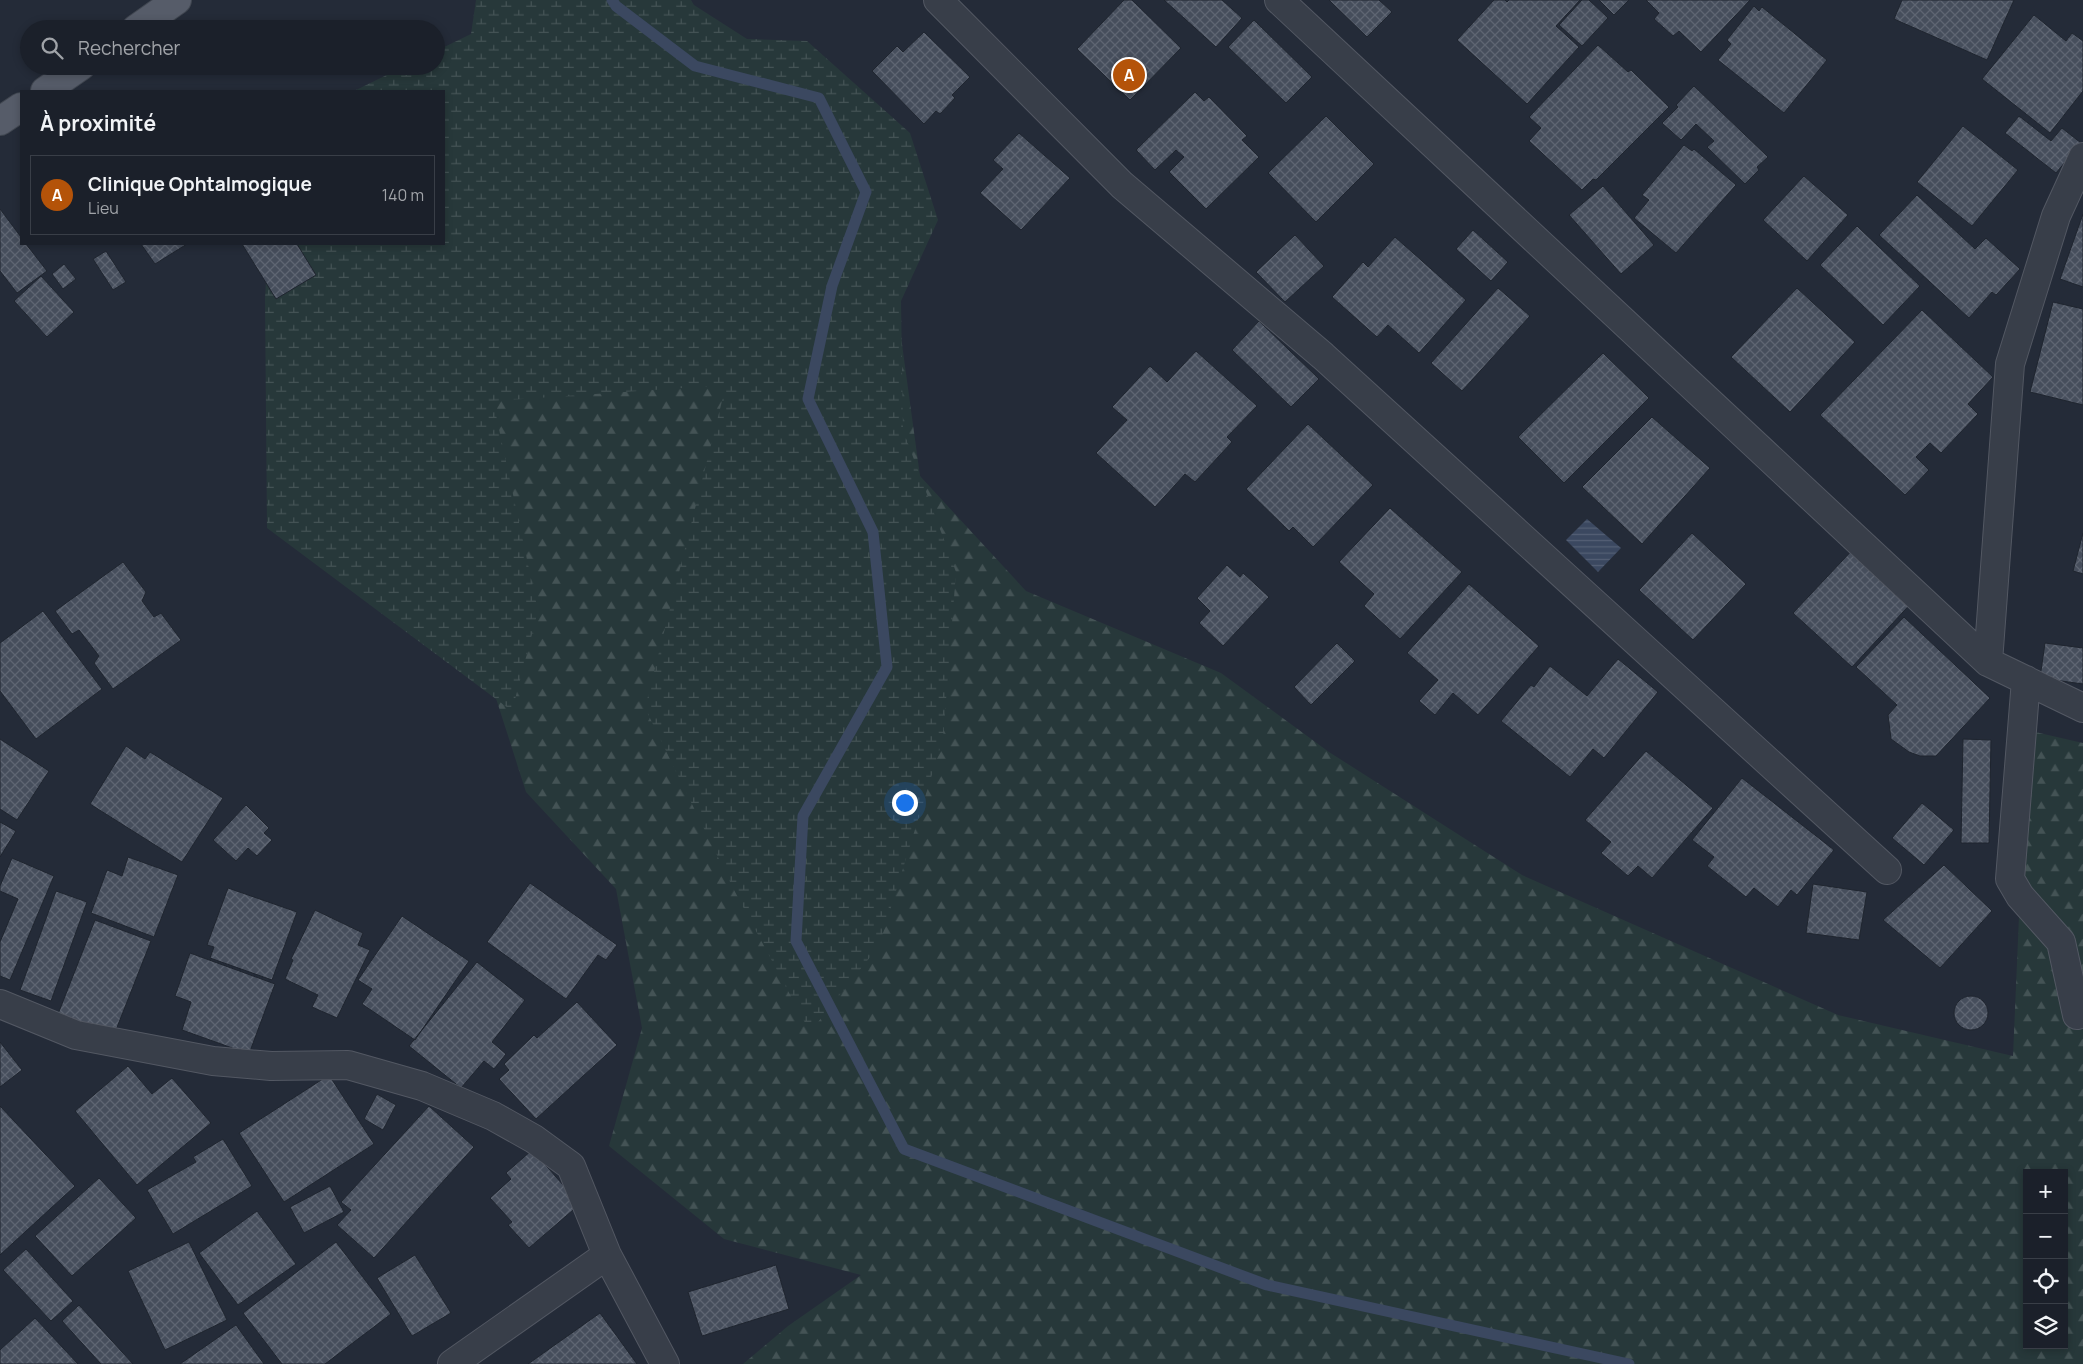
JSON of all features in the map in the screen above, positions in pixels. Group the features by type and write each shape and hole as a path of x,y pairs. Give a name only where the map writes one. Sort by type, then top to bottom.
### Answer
{"main road":[{"path":"149,20 177,0"},
{"path":"46,90 68,75"},
{"path":"0,121 20,108"}],"street":[{"path":"938,0 1122,184 1323,356 1887,870"},
{"path":"1279,0 1988,662 2083,708"},
{"path":"1988,662 2010,364 2056,216 2083,157"},
{"path":"2026,680 2010,879 2020,896 2061,942 2077,1015"},
{"path":"0,1004 76,1035 213,1061 271,1066 348,1066 422,1086 493,1116 534,1139 571,1166 606,1255 665,1364"},
{"path":"452,1364 606,1255"}],"green space":[{"path":"476,0 691,0 694,5 747,39 807,41 910,133 938,220 901,301 903,430 956,572 943,739 879,946 810,1032 734,890 645,708 726,385 493,401 538,611 512,711 267,528 265,299 268,245 445,245 445,90 356,90 387,75 445,75 445,47 471,34"},
{"path":"515,235 892,271 920,476 1026,591 1221,673 1329,752 1522,875 1838,1015 2013,1056 2027,730 2083,743 2083,1364 743,1364 788,1326 861,1275 724,1239 609,1146 642,1028 616,889 526,792 416,449"}],"water":[{"path":"1587,519 1621,548 1598,572 1566,540"}],"building":[{"path":"1124,0 1132,0 1181,48 1130,100 1077,49"},
{"path":"1164,0 1222,0 1242,18 1216,47"},
{"path":"1329,0 1379,0 1392,12 1367,37"},
{"path":"1494,0 1505,0 1507,2 1509,0 1580,0 1556,26 1579,47 1527,104 1457,40"},
{"path":"1582,0 1589,0 1608,18 1582,46 1559,25"},
{"path":"1599,0 1629,0 1614,15"},
{"path":"1646,0 1750,0 1701,52 1679,31 1673,36 1654,19 1659,13"},
{"path":"1902,0 2014,0 1987,60 1894,19"},
{"path":"1754,6 1759,11 1762,7 1827,60 1784,113 1718,60 1731,44 1727,40"},
{"path":"2034,15 2066,41 2072,33 2083,41 2083,91 2050,133 1982,79"},
{"path":"1254,20 1312,77 1286,103 1228,47"},
{"path":"924,32 970,77 952,95 955,98 940,114 936,111 924,124 872,71 897,46 903,52"},
{"path":"1598,45 1628,72 1631,70 1669,107 1596,180 1593,179 1582,190 1529,141 1541,128 1529,117"},
{"path":"1694,86 1768,157 1757,167 1759,170 1745,184 1707,147 1714,141 1696,124 1681,140 1662,123 1678,107 1676,105"},
{"path":"1195,92 1204,101 1209,97 1247,136 1242,140 1259,157 1206,209 1169,172 1184,157 1176,150 1155,170 1136,150"},
{"path":"1326,116 1374,164 1316,222 1268,173"},
{"path":"2019,116 2051,141 2062,128 2081,143 2056,173 2005,133"},
{"path":"1963,126 2018,170 1972,226 1917,182"},
{"path":"1019,133 1070,178 1021,230 980,193 1003,169 993,160"},
{"path":"1684,145 1692,151 1694,149 1736,185 1676,253 1634,218 1649,200 1642,195"},
{"path":"1804,176 1848,215 1807,261 1763,220"},
{"path":"1603,186 1654,245 1621,274 1569,215"},
{"path":"1917,195 1975,249 1986,238 2020,269 1996,295 1992,292 1969,318 1879,235"},
{"path":"0,209 20,236 20,245 27,245 47,271 17,293 0,271"},
{"path":"2083,214 2083,287 2060,279"},
{"path":"1857,226 1920,286 1883,325 1820,265"},
{"path":"1473,230 1508,262 1491,281 1456,249"},
{"path":"1295,235 1324,266 1285,302 1256,272"},
{"path":"1395,237 1466,300 1419,353 1388,325 1377,337 1332,297 1363,262 1368,267"},
{"path":"142,245 185,245 155,264"},
{"path":"243,245 298,245 316,275 276,299"},
{"path":"106,251 126,282 113,290 93,259"},
{"path":"64,264 76,279 63,289 52,274"},
{"path":"41,276 74,312 47,337 14,301"},
{"path":"1498,288 1530,316 1462,391 1431,363"},
{"path":"1797,288 1855,342 1790,412 1731,357"},
{"path":"2053,302 2083,309 2083,405 2030,392"},
{"path":"1922,310 1993,377 1968,404 1978,414 1941,453 1930,443 1916,457 1929,470 1905,495 1820,415"},
{"path":"1259,321 1319,379 1291,407 1232,350"},
{"path":"1196,351 1257,406 1227,437 1232,442 1195,482 1185,474 1155,507 1096,453 1127,420 1112,407 1150,366 1167,382"},
{"path":"1603,353 1649,398 1564,483 1518,437"},
{"path":"1652,417 1710,468 1642,544 1582,487"},
{"path":"1308,424 1373,485 1313,547 1293,527 1289,531 1246,489"},
{"path":"1390,508 1462,572 1400,639 1364,606 1374,594 1339,562"},
{"path":"1692,533 1746,584 1693,640 1639,590"},
{"path":"2083,533 2083,574 2073,571"},
{"path":"1858,544 1916,598 1852,667 1793,613"},
{"path":"123,562 146,592 142,601 154,617 161,613 181,640 113,689 94,663 99,656 79,630 72,634 55,611"},
{"path":"1227,565 1240,577 1243,573 1269,597 1223,646 1199,623 1210,611 1197,598"},
{"path":"1469,584 1539,646 1478,715 1453,693 1435,715 1419,701 1438,680 1407,653"},
{"path":"43,611 102,689 36,739 0,691 0,643"},
{"path":"1904,617 1990,698 1936,756 1920,756 1909,752 1891,739 1888,715 1897,705 1856,667"},
{"path":"1337,643 1355,661 1311,705 1294,687"},
{"path":"2045,643 2083,648 2083,684 2040,678"},
{"path":"1618,659 1658,692 1604,758 1593,749 1570,777 1501,721 1531,685 1534,687 1550,666 1587,696"},
{"path":"0,739 49,771 17,820 0,809"},
{"path":"1963,739 1991,740 1989,843 1961,843"},
{"path":"126,746 145,759 150,752 223,798 182,862 90,804"},
{"path":"1646,751 1713,808 1652,878 1638,866 1628,876 1601,853 1611,842 1585,820"},
{"path":"1742,778 1834,850 1797,895 1791,890 1778,907 1754,888 1746,897 1707,866 1714,857 1692,840"},
{"path":"1922,803 1954,830 1924,865 1892,838"},
{"path":"246,805 269,828 264,833 272,840 257,856 248,848 236,861 213,840"},
{"path":"0,822 16,831 0,857"},
{"path":"128,857 178,875 154,937 91,913 107,870 122,876"},
{"path":"12,858 54,876 10,980 0,976 0,942 18,899 0,891 0,886"},
{"path":"1944,865 1992,911 1940,968 1883,920"},
{"path":"530,883 617,945 606,960 598,955 566,999 487,942"},
{"path":"1813,884 1867,892 1859,940 1806,933"},
{"path":"228,888 297,912 272,980 210,958 214,947 207,945"},
{"path":"56,891 87,902 51,1001 20,990"},
{"path":"315,910 363,933 358,945 370,950 337,1018 312,1007 318,995 285,979 293,960 291,959"},
{"path":"402,916 469,961 415,1040 362,1004 372,989 358,980"},
{"path":"95,920 151,941 114,1035 58,1014"},
{"path":"190,953 275,984 249,1054 182,1030 191,1002 175,996"},
{"path":"477,962 525,1000 492,1042 506,1054 494,1069 484,1061 461,1088 409,1046"},
{"path":"1971,996 1983,1001 1988,1013 1983,1025 1971,1030 1959,1025 1954,1013 1959,1001"},
{"path":"577,1002 617,1045 536,1119 499,1079 509,1070 504,1064 534,1035 537,1038"},
{"path":"0,1042 22,1070 0,1087"},
{"path":"128,1066 152,1094 172,1078 211,1123 137,1185 75,1111"},
{"path":"329,1075 374,1144 284,1202 239,1133"},
{"path":"377,1094 396,1105 383,1130 364,1119"},
{"path":"0,1106 75,1186 0,1255"},
{"path":"429,1106 474,1147 374,1258 337,1225 351,1210 341,1202"},
{"path":"223,1139 252,1186 173,1234 147,1190 196,1162 193,1157"},
{"path":"532,1150 580,1204 529,1248 508,1225 512,1222 490,1198 511,1179 506,1173"},
{"path":"99,1178 136,1218 72,1276 35,1236"},
{"path":"330,1186 344,1212 304,1233 290,1207"},
{"path":"257,1211 296,1264 238,1305 199,1253"},
{"path":"189,1242 227,1320 165,1350 128,1271"},
{"path":"336,1242 391,1314 325,1364 282,1364 243,1313"},
{"path":"26,1249 73,1301 51,1321 3,1270"},
{"path":"415,1255 451,1313 412,1336 377,1278"},
{"path":"776,1265 789,1309 702,1336 688,1292"},
{"path":"79,1305 133,1364 101,1364 62,1321"},
{"path":"600,1313 637,1364 528,1364"},
{"path":"35,1318 78,1364 0,1364 0,1350"},
{"path":"236,1325 264,1364 180,1364"}],"waterway":[{"path":"612,0 616,6 695,66 819,98 866,192 832,286 808,399 873,532 887,667 803,816 796,941 904,1149 1267,1285 1629,1364"}],"place":[{"name":"Clinique Ophtalmogique","path":"1129,75"}]}
